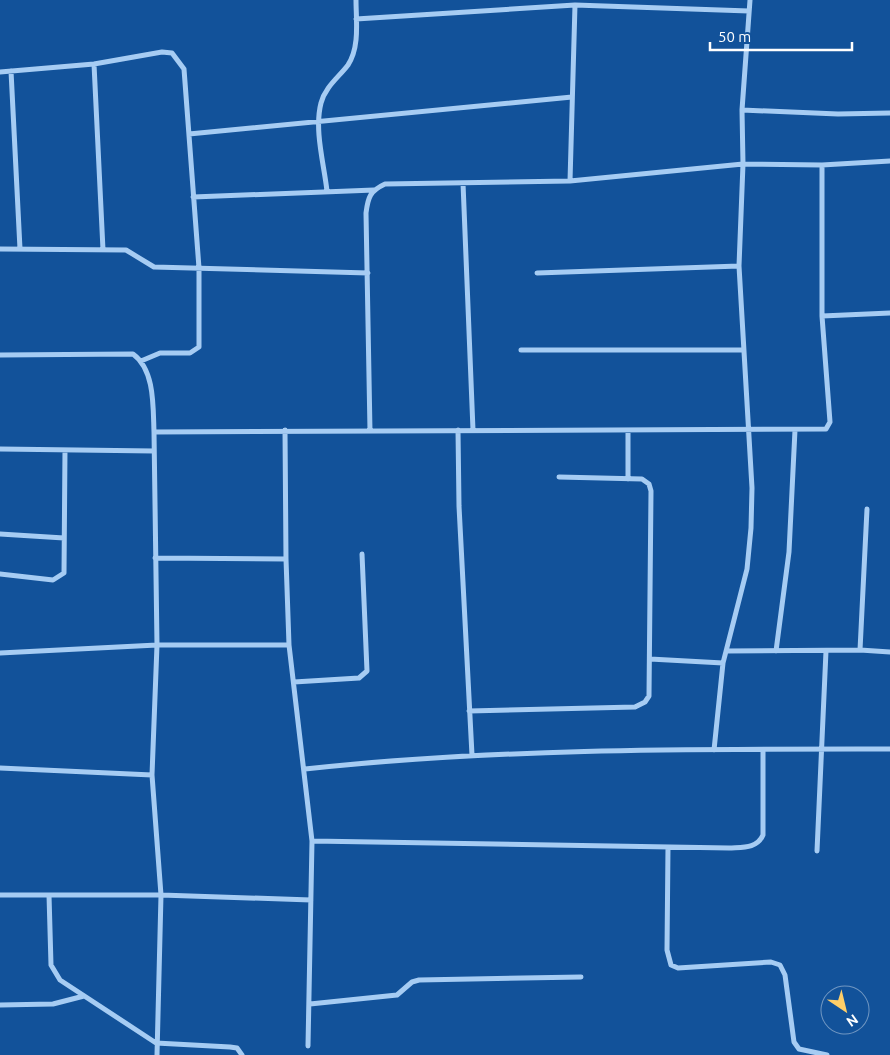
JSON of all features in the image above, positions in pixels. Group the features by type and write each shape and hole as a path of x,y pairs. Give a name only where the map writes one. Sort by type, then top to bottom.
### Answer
{"street":[{"path":"327,191 319,121 322,101 334,80 349,63 356,43 356,0"},
{"path":"714,750 723,663 747,569 751,528 752,488 742,350 739,266 743,164 742,110 750,0"},
{"path":"356,20 575,5 748,11"},
{"path":"570,181 575,5"},
{"path":"0,72 94,64 162,52 172,53 184,69 199,268 199,347 190,354 160,353 141,360"},
{"path":"94,64 103,250"},
{"path":"11,71 20,249"},
{"path":"188,134 572,97"},
{"path":"742,110 838,114 890,113"},
{"path":"370,431 366,213 367,198 374,190 385,184 570,181 743,164 822,164 890,161"},
{"path":"154,432 285,430 822,430 829,426 830,422 822,316 822,164"},
{"path":"463,183 473,430"},
{"path":"194,197 374,190"},
{"path":"0,250 126,250 154,267 368,272"},
{"path":"537,273 739,266"},
{"path":"822,316 890,313"},
{"path":"521,350 742,350"},
{"path":"0,355 133,354 141,360 147,371 154,432 157,645 152,775 161,895 157,1055"},
{"path":"285,430 289,645 312,841 313,872 310,900 308,1046"},
{"path":"458,430 459,506 472,755"},
{"path":"776,651 789,552 796,430"},
{"path":"628,431 628,478"},
{"path":"0,449 154,450"},
{"path":"0,574 54,580 60,578 64,573 65,450"},
{"path":"469,711 635,707 644,702 649,696 651,491 649,484 642,479 559,477"},
{"path":"860,650 867,509"},
{"path":"0,534 64,538"},
{"path":"294,682 359,678 367,671 362,554"},
{"path":"155,558 286,558"},
{"path":"0,653 157,645 289,645"},
{"path":"726,652 860,650 890,652"},
{"path":"817,851 826,651"},
{"path":"650,659 723,663"},
{"path":"305,769 398,759 472,755 714,750 890,749"},
{"path":"312,841 729,848 753,846 760,842 763,835 763,751"},
{"path":"0,768 152,775"},
{"path":"668,847 667,950 671,965 678,968 771,962 780,965 785,975 794,1042 799,1049 827,1055"},
{"path":"0,895 161,895 310,900"},
{"path":"49,895 51,965 60,980 156,1043 230,1047 237,1048 242,1055"},
{"path":"310,1004 397,995 412,982 419,980 581,976"},
{"path":"0,1005 53,1004 84,996"}]}
